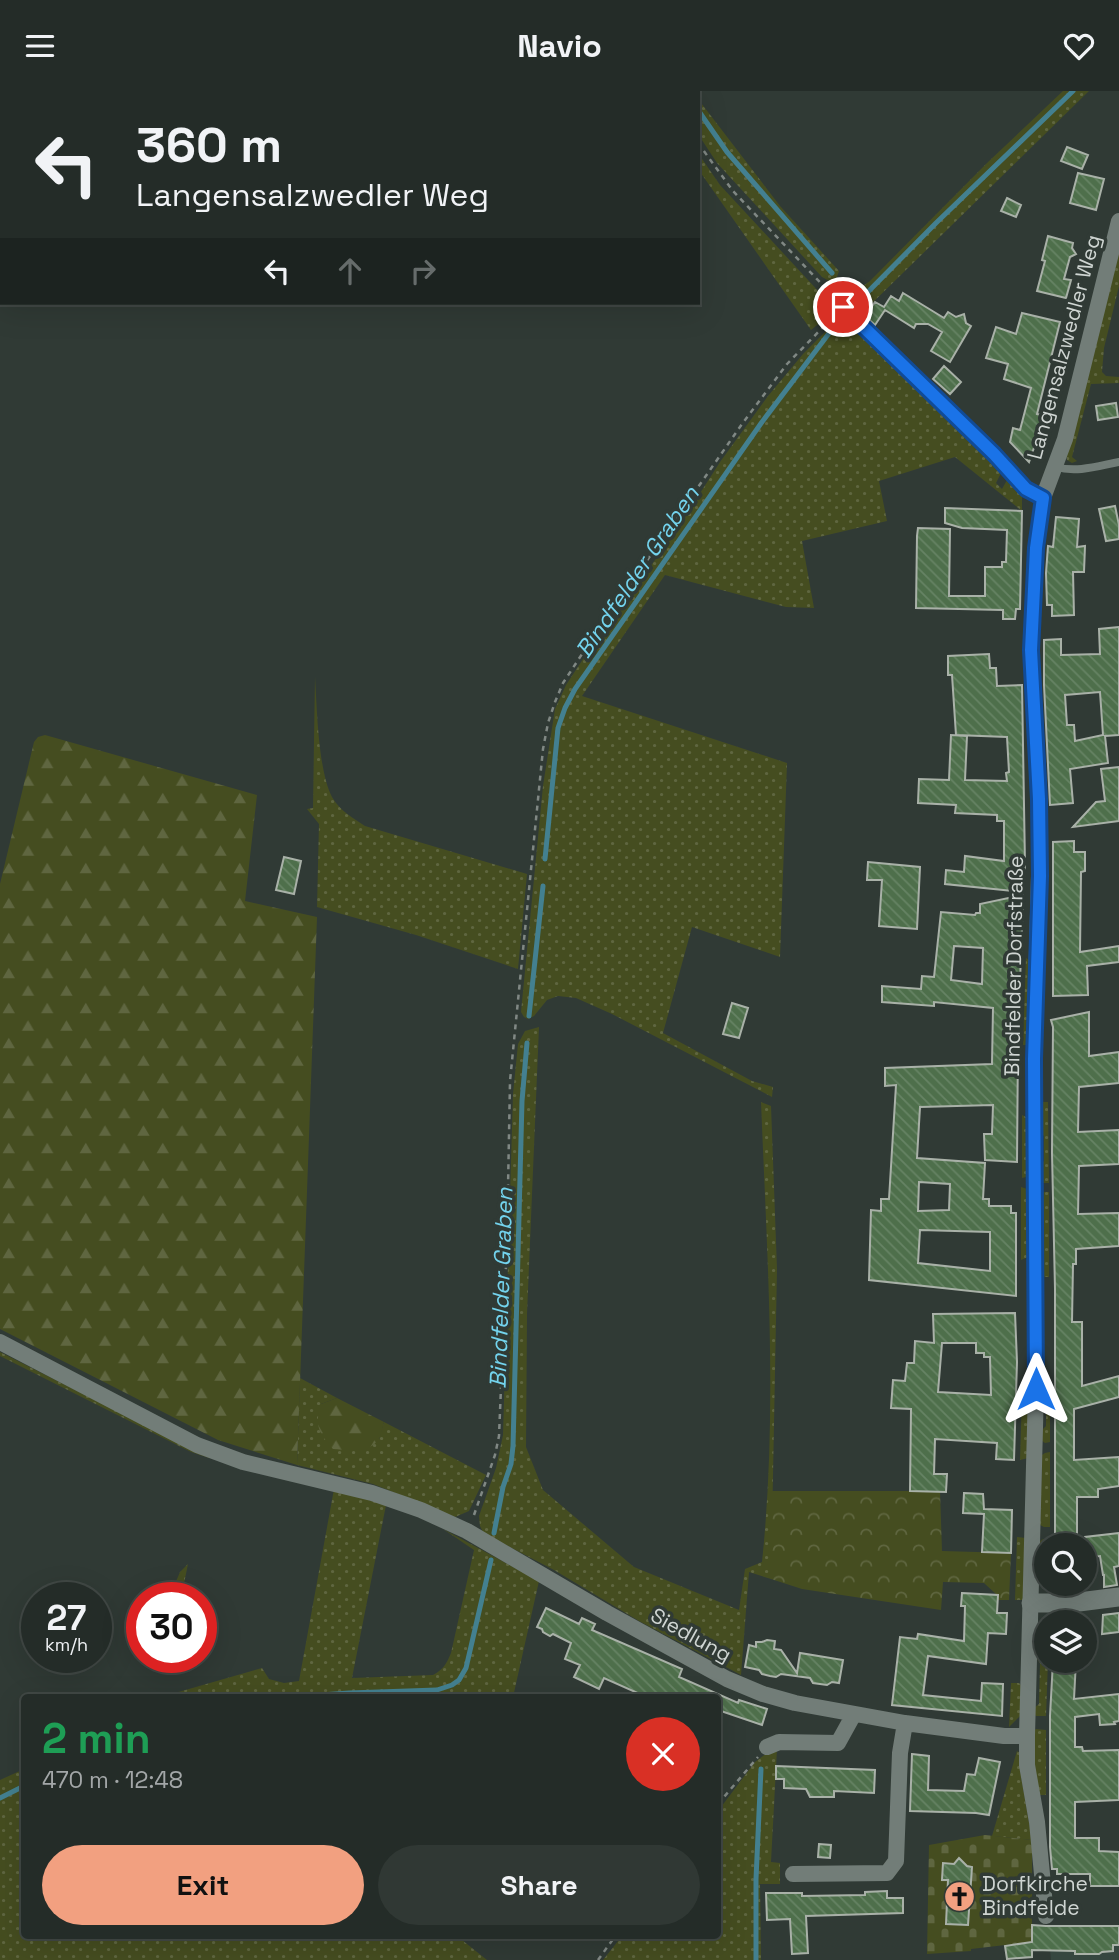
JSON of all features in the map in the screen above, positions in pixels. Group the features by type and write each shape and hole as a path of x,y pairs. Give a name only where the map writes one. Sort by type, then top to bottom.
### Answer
{"street":[{"name":"Langensalzwedler Weg","path":"1043,498 1065,439 1119,222"},
{"name":"Bindfelder Dorfstraße","path":"1043,498 1036,548 1031,650 1040,876 1034,1059 1036,1389 1027,1765 1037,1822 1046,1916"},
{"name":"Siedlung","path":"0,1342 197,1445 243,1462 372,1493 421,1510 471,1533 607,1613 727,1679 763,1694 795,1703 905,1723 1004,1736 1027,1736"},
{"path":"1031,1603 1071,1603 1119,1597"},
{"path":"767,1747 779,1742 838,1743 854,1714"},
{"path":"793,1874 887,1873 896,1861 900,1753 905,1723"}],"lane":[{"name":"Langensalzwedler Weg","path":"843,307 994,454 1026,489 1043,498"},
{"path":"1056,467 1076,470 1119,462"}],"path":[{"path":"471,1533 499,1436 510,1081 543,749 548,723 563,684 705,475 787,364 843,307 733,191 700,146"},
{"path":"721,1801 767,1747"},
{"path":"598,1960 613,1939"}],"shaded area":[{"path":"1048,1926 1119,1926 1119,1960 1051,1960"}],"green space":[{"path":"1063,91 1089,91 862,313 845,297 854,287 860,288 870,281"},
{"path":"700,102 780,206 839,271 837,277 831,282 822,277 717,163 700,137"},
{"path":"700,156 720,185 821,294 828,305 827,317 811,330 700,172"},
{"path":"1119,248 1119,286 1104,348 1102,372 1106,376 1119,377 1119,383 1091,384 1072,457 1077,461 1072,463 1067,460 1066,454"},
{"path":"848,324 1002,471 996,483 1002,489 1007,480 1022,496 1022,511 955,457 879,481 887,521 802,541 814,608 786,607 665,575 582,696 787,763 780,957 692,927 663,1033 752,1081 773,1087 772,1097 576,998 558,996 547,1000 534,1016 528,1019 524,1017 521,1012 543,786 555,709 566,685 587,653 674,534 720,462 768,396 828,329 840,329"},
{"path":"315,677 324,771 332,797 343,810 365,826 527,874 518,969 416,935 317,907 319,824 307,809 313,808"},
{"path":"45,735 257,795 245,901 317,917 297,1465 218,1440 0,1329 0,884 34,742"},
{"path":"1026,958 1030,961 1028,1045 1023,1045"},
{"path":"539,1027 527,1314 526,1447 543,1490 634,1567 739,1610 745,1569 762,1562 767,1505 770,1332 761,1102 771,1106 777,1269 771,1579 749,1572 741,1675 489,1536 480,1526 479,1516 496,1468 503,1435 513,1094 518,1044 525,1031"},
{"path":"1042,1102 1048,1102 1049,1183 1039,1180 1040,1165 1044,1161 1044,1136 1040,1132"},
{"path":"1022,1115 1026,1117 1026,1177 1022,1178"},
{"path":"1021,1187 1027,1189 1028,1257 1021,1260"},
{"path":"1049,1192 1049,1277 1041,1274 1040,1195"},
{"path":"0,1352 209,1455 209,1458 191,1452 0,1356"},
{"path":"300,1378 337,1398 321,1404 379,1439 384,1422 486,1475 469,1511 455,1517 373,1484 297,1465"},
{"path":"1050,1381 1050,1442 1045,1443 1041,1440 1041,1431 1046,1426 1046,1399 1042,1395 1042,1383"},
{"path":"1022,1395 1029,1398 1028,1458 1020,1460"},
{"path":"337,1398 384,1422 380,1436 374,1444 351,1450 333,1449 328,1444 319,1429 319,1411 321,1404"},
{"path":"1050,1452 1050,1527 1044,1527 1040,1525 1042,1455"},
{"path":"334,1489 386,1505 352,1678 433,1675 446,1663 451,1653 474,1550 443,1529 539,1581 514,1694 171,1694 262,1668 269,1679 284,1683 299,1681"},
{"path":"771,1491 940,1491 942,1551 1011,1553 1009,1600 997,1600 997,1595 984,1583 943,1582 941,1610 802,1589 771,1579"},
{"path":"1017,1537 1026,1538 1025,1600 1015,1600"},
{"path":"188,1564 184,1582 176,1582 180,1572"},
{"path":"1040,1673 1048,1673 1046,1716 1034,1714 1034,1708 1039,1704"},
{"path":"1011,1683 1019,1683 1022,1686 1020,1716 1009,1727"},
{"path":"1046,1730 1046,1795 1038,1795 1035,1779 1033,1731"},
{"path":"777,1749 771,1862 780,1863 780,1884 760,1884 761,1960 603,1960 620,1939 721,1939 721,1807 755,1762"},
{"path":"1017,1751 1020,1753 1021,1776 1032,1840 992,1836"},
{"path":"21,1770 21,1939 461,1939 487,1960 0,1960 0,1780"},
{"path":"985,1835 1032,1840 1032,1942 927,1954 929,1845"}],"building":[{"path":"1067,147 1088,155 1082,169 1061,161"},
{"path":"1078,173 1104,179 1096,210 1070,203"},
{"path":"1007,198 1021,205 1016,217 1001,211"},
{"path":"1048,236 1073,243 1072,248 1076,254 1070,257 1064,279 1071,280 1066,298 1037,291"},
{"path":"903,293 944,318 948,312 956,317 964,314 966,323 971,326 950,362 931,351 942,332 928,324 916,324 914,328 885,310 875,325 865,316 875,302 884,307 891,296 899,301"},
{"path":"1022,313 1060,322 1037,414 1046,416 1040,440 1037,439 1029,462 1010,442 1013,428 1020,430 1031,388 1004,379 1008,364 986,358 996,327 1016,334"},
{"path":"944,366 961,382 950,394 933,379"},
{"path":"1116,403 1118,417 1098,420 1096,406"},
{"path":"1115,506 1119,539 1106,541 1099,509"},
{"path":"945,508 1022,511 1020,609 1016,609 1015,619 1003,619 1003,610 916,608 918,528 950,529 949,596 985,596 985,567 1002,567 1002,562 1006,562 1007,530 962,528 945,523"},
{"path":"1056,517 1079,519 1077,547 1085,546 1084,572 1073,572 1074,615 1052,616 1052,605 1047,605 1048,546 1053,547"},
{"path":"1119,627 1119,735 1105,736 1108,763 1070,769 1073,803 1050,805 1044,640 1061,639 1061,655 1100,654 1099,629","holes":["1100,692 1103,735 1075,741 1074,725 1067,725 1065,695"]},
{"path":"989,654 990,668 996,668 997,686 1022,685 1025,865 1023,892 945,884 946,870 964,872 965,856 1004,861 1004,821 997,821 997,815 955,813 956,805 918,803 919,779 949,780 951,735 967,736 965,780 1007,781 1007,737 956,735 948,656"},
{"path":"1119,767 1119,821 1073,827 1096,802 1105,801 1101,769"},
{"path":"1074,841 1074,852 1085,852 1085,871 1081,872 1080,952 1119,946 1119,962 1087,966 1088,995 1053,996 1053,842"},
{"path":"284,857 301,861 294,894 276,890"},
{"path":"868,862 920,867 917,929 879,926 882,880 867,880"},
{"path":"1023,895 1017,1162 985,1160 984,1134 992,1134 993,1105 920,1107 917,1158 985,1163 983,1199 989,1199 989,1206 1011,1206 1011,1213 1016,1213 1016,1296 869,1280 871,1210 881,1211 881,1199 889,1199 896,1085 885,1086 885,1068 992,1064 993,1008 934,1002 934,1006 882,1002 882,986 921,989 922,976 934,977 941,912 975,915 980,913 980,904","holes":["954,946 983,948 982,984 951,980","919,1182 950,1184 949,1210 918,1211","920,1230 990,1232 990,1271 918,1263"]},
{"path":"732,1003 748,1008 739,1038 723,1034"},
{"path":"1089,1012 1089,1056 1119,1052 1119,1083 1079,1087 1078,1132 1119,1130 1119,1164 1079,1166 1078,1214 1119,1213 1119,1246 1076,1249 1076,1264 1073,1264 1072,1322 1082,1322 1082,1386 1119,1376 1119,1397 1074,1409 1074,1460 1119,1457 1119,1486 1098,1489 1098,1497 1077,1497 1077,1533 1055,1533 1051,1020"},
{"path":"1015,1313 1017,1362 1014,1460 996,1459 997,1443 935,1439 934,1474 947,1474 946,1492 910,1491 911,1409 891,1408 893,1380 905,1381 907,1363 914,1363 915,1341 934,1343 933,1314","holes":["942,1343 976,1343 976,1353 984,1353 984,1357 990,1357 991,1395 938,1392"]},
{"path":"964,1493 983,1494 984,1509 1012,1510 1011,1553 982,1552 984,1514 963,1513"},
{"path":"1119,1533 1119,1566 1114,1567 1117,1585 1104,1587 1100,1556 1097,1556 1097,1536"},
{"path":"962,1593 998,1595 997,1613 1007,1613 1006,1634 988,1633 986,1664 928,1656 923,1695 981,1701 982,1683 1003,1684 1002,1716 892,1705 900,1637 917,1639 918,1634 964,1641 965,1606 961,1606"},
{"path":"546,1608 579,1624 582,1618 595,1624 592,1630 682,1669 679,1677 718,1694 640,1694 604,1678 599,1689 574,1677 580,1665 565,1659 571,1643 553,1634 550,1636 537,1627"},
{"path":"1119,1613 1119,1632 1102,1634 1103,1615"},
{"path":"775,1641 774,1649 781,1650 797,1673 800,1653 843,1660 839,1683 832,1682 827,1685 813,1683 810,1678 781,1674 770,1676 745,1667 749,1645 756,1647 756,1642"},
{"path":"1052,1673 1075,1673 1074,1699 1119,1694 1119,1721 1114,1722 1115,1724 1100,1725 1099,1714 1075,1717 1075,1747 1082,1747 1083,1751 1119,1750 1119,1800 1075,1802 1075,1838 1099,1838 1099,1851 1119,1852 1119,1886 1090,1886 1090,1874 1057,1874 1057,1869 1052,1869 1050,1716"},
{"path":"721,1696 738,1703 739,1700 767,1709 762,1725 721,1711"},
{"path":"912,1754 929,1756 928,1790 964,1791 967,1774 975,1775 979,1758 1000,1762 989,1815 910,1811"},
{"path":"776,1766 875,1770 874,1793 834,1791 834,1797 810,1797 806,1789 784,1788 784,1779 776,1779"},
{"path":"819,1844 831,1845 830,1858 818,1857"},
{"name":"Dorfkirche Bindfelde","path":"959,1858 972,1867 968,1925 946,1924 948,1880 942,1880 943,1863 954,1864"},
{"path":"887,1891 887,1898 903,1898 903,1913 806,1916 808,1953 792,1954 790,1919 767,1920 766,1893 802,1893 802,1896 865,1895 865,1892"},
{"path":"1032,1925 1119,1926 1119,1945 1113,1945 1113,1951 1099,1954 1032,1950 1032,1957 1007,1959 1005,1946 1032,1942"}],"waterway":[{"name":"Bindfelder Graben","path":"855,305 1073,91"},
{"path":"700,113 727,152 832,273"},
{"name":"Bindfelder Graben","path":"545,859 558,728 575,689 762,422 830,332"},
{"name":"Bindfelder Graben","path":"529,1016 543,886"},
{"name":"Bindfelder Graben","path":"494,1533 513,1446 522,1101 527,1043"},
{"name":"Bindfelder Graben","path":"335,1694 437,1690 459,1680 466,1668 491,1560"},
{"path":"756,1960 756,1879 761,1769"},
{"name":"Bindfelder Graben","path":"0,1798 21,1788"}],"place":[{"name":"Dorfkirche Bindfelde","path":"959,1896"}],"route":[{"path":"843,307 994,454 1026,489 1043,498 1036,548 1031,650 1040,876 1034,1059 1036,1389"}]}
